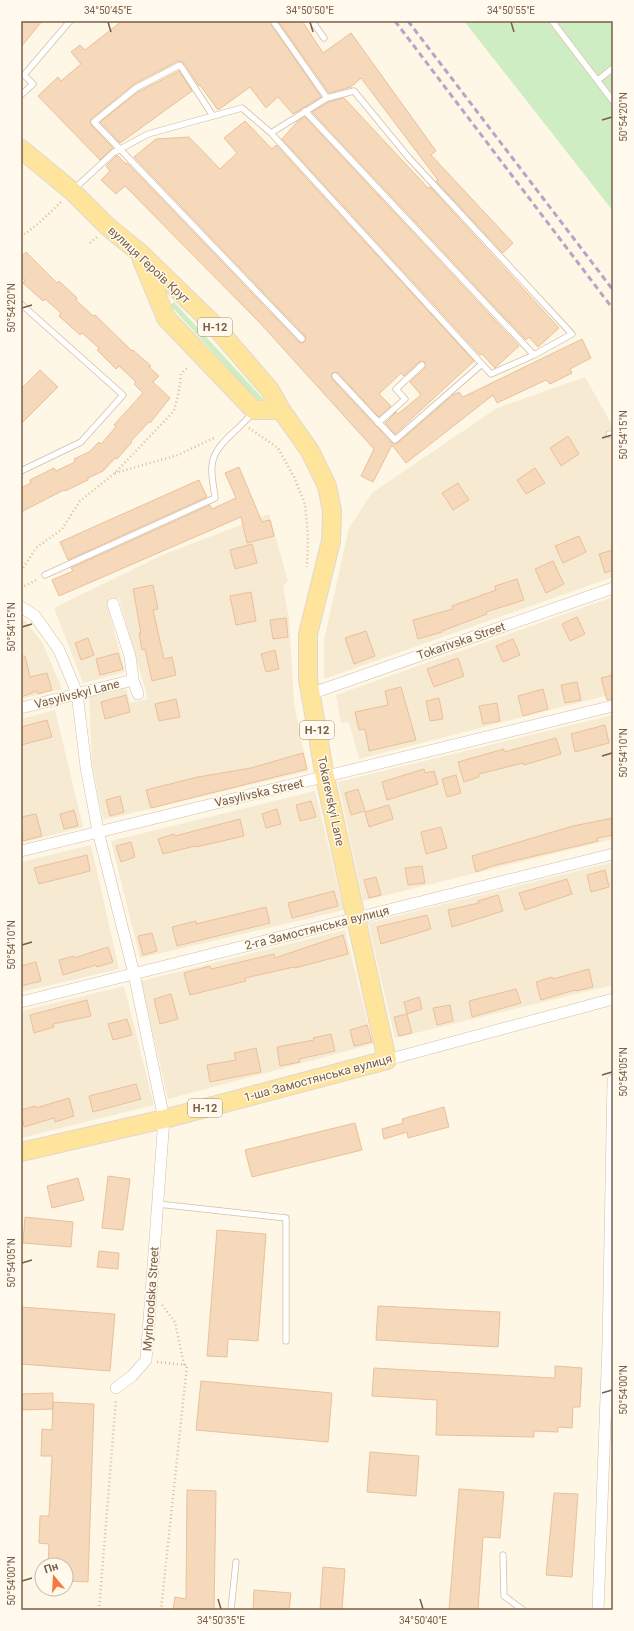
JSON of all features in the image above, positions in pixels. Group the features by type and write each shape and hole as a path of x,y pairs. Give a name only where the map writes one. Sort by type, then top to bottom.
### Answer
{"main road":[{"name":"вулиця Героїв Крут","path":"21,149 72,191 108,227 140,253 212,323 270,390 281,410"},
{"path":"140,253 166,318 249,417 281,410"},
{"name":"Tokarevskyi Lane","path":"281,410 310,451 327,486 332,511 331,541 308,634 308,680 325,777 387,1060"},
{"name":"1-ша Замостянська вулиця","path":"21,1152 164,1118 387,1060"}],"street":[{"name":"Tokarivska Street","path":"310,694 613,588"},
{"name":"Vasylivskyi Lane","path":"113,604 130,656 133,680 138,694"},
{"name":"Myrhorodska Street","path":"21,607 35,616 58,650 77,693 86,767 98,831 134,974 164,1118 146,1360 132,1376 116,1388"},
{"name":"Vasylivskyi Lane","path":"21,708 133,680"},
{"name":"Vasylivska Street","path":"21,851 613,706"},
{"name":"2-га Замостянська вулиця","path":"21,1002 613,854"},
{"name":"1-ша Замостянська вулиця","path":"387,1060 613,999"},
{"path":"598,1610 611,1344 613,1080"}],"lane":[{"path":"21,95 33,84 24,75 70,21"},
{"path":"273,21 327,98"},
{"path":"312,21 324,38"},
{"path":"552,21 613,100"},
{"path":"213,116 180,65 136,88 94,122 302,339"},
{"path":"598,80 613,68"},
{"path":"72,191 113,153 148,134 242,108 271,133 491,374 534,355 572,334 409,158 354,92 327,98 271,133"},
{"path":"306,111 534,355"},
{"path":"21,304 123,395 81,442 21,471"},
{"path":"335,376 394,440 482,364"},
{"path":"378,423 405,399 396,389 422,365"},
{"path":"45,575 215,498 212,466 216,449 249,417"},
{"path":"158,1204 286,1218 286,1341"},
{"path":"503,1555 504,1596 523,1610"},
{"path":"231,1610 236,1562"}],"path":[{"path":"21,231 25,234 57,206"},
{"path":"21,571 36,548 62,529 80,501 115,473 174,411 181,374 188,366"},
{"path":"249,417 278,448 294,477 305,504 308,536 307,570"},
{"path":"115,473 178,455 217,437 234,433"},
{"path":"21,588 45,575"},
{"path":"151,1293 175,1322 184,1365 187,1365 161,1610"},
{"path":"146,1360 184,1365"},
{"path":"99,1610 116,1388"}],"shaded area":[{"path":"585,377 613,427 613,577 324,679 324,640 349,528 372,493 497,408"},
{"path":"269,514 288,581 283,586 289,619 294,704 308,771 103,820 92,763 89,697 126,688 130,703 148,699 119,599 107,604 125,672 83,683 54,608 160,556"},
{"path":"613,597 613,694 359,759 349,722 341,723 336,695"},
{"path":"21,616 42,642 62,689 21,699"},
{"path":"55,710 83,827 21,843 21,719"},
{"path":"613,715 613,839 363,901 338,782"},
{"path":"315,791 344,910 140,958 111,841"},
{"path":"91,845 119,969 21,992 21,862"},
{"path":"613,862 613,985 395,1038 368,923"},
{"path":"345,930 373,1044 168,1099 141,981"},
{"path":"124,986 154,1105 21,1138 21,1011"}],"green space":[{"path":"464,21 613,21 613,211"},
{"path":"174,302 265,401 257,400 170,305"}],"building":[{"path":"21,21 42,21 21,47"},
{"path":"122,21 269,21 321,97 293,114 278,97 266,108 250,87 218,110 200,85 199,86 184,63 178,61 134,84 91,119 91,125 113,148 100,160 38,96 58,77 61,81 81,64 71,52 80,45 85,50"},
{"path":"278,21 302,21 323,53 351,33 436,151 431,155 513,243 503,253 436,181 438,180 361,78 351,87 329,93"},
{"path":"179,71 192,91 120,143 100,122 138,92"},
{"path":"344,98 428,188 430,187 559,328 538,347 529,337 526,340 312,112 329,102"},
{"path":"305,117 519,346 495,368 482,354 480,355 282,139 298,121"},
{"path":"245,121 272,149 276,145 474,361 395,434 385,423 396,412 398,414 421,395 410,382 425,368 425,362 419,362 404,376 401,373 379,394 391,406 379,417 338,373 332,373 332,379 392,443 398,443 453,395 459,392 463,397 582,339 591,358 570,369 572,373 550,384 546,380 497,403 493,395 406,463 392,445 373,482 361,476 374,449 261,324 125,186 116,194 101,180 110,171 106,166 117,155 126,164 127,163 299,342 303,343 306,340 305,336 134,157 156,139 189,137 220,169 237,153 224,138"},
{"path":"26,252 57,283 59,281 77,298 76,300 93,316 95,315 132,351 133,350 151,366 149,367 159,376 153,382 170,398 150,423 149,422 131,441 132,442 117,459 115,458 103,471 88,478 88,480 65,491 64,490 21,512 21,488 31,483 30,480 54,468 56,471 75,462 74,459 89,452 99,442 101,444 116,427 114,425 143,393 134,384 136,382 119,366 116,369 97,350 99,348 82,333 80,335 59,316 61,313 45,299 43,301 23,283 25,280 21,277 21,257"},
{"path":"40,370 58,387 21,424 21,389"},
{"path":"568,436 579,454 561,466 550,448"},
{"path":"239,467 262,522 270,520 274,536 247,543 241,517 59,596 52,580 73,571 71,568 210,505 212,509 236,498 225,473"},
{"path":"535,468 545,483 526,494 517,480"},
{"path":"199,480 207,497 68,560 60,542"},
{"path":"458,483 469,500 453,510 442,493"},
{"path":"579,536 586,552 563,563 555,546"},
{"path":"252,544 257,563 235,569 230,550"},
{"path":"613,550 613,570 605,573 599,554"},
{"path":"553,561 564,584 546,593 535,569"},
{"path":"517,579 524,600 486,612 487,614 442,632 418,639 413,620 453,609 452,606 496,590 495,586"},
{"path":"153,585 158,609 153,610 164,659 172,657 176,675 152,681 145,649 142,650 139,633 141,633 133,589"},
{"path":"251,592 256,621 236,625 230,596"},
{"path":"577,617 585,634 570,641 562,624"},
{"path":"286,618 288,637 273,639 270,620"},
{"path":"366,631 375,656 354,664 345,638"},
{"path":"88,638 94,655 81,660 75,643"},
{"path":"513,639 520,655 503,662 496,646"},
{"path":"275,650 279,669 266,672 261,654"},
{"path":"118,653 123,669 100,675 96,659"},
{"path":"21,656 25,656 30,677 47,673 52,690 38,694 37,691 21,697"},
{"path":"458,658 464,676 434,687 427,669"},
{"path":"613,675 613,699 607,700 601,678"},
{"path":"577,682 581,700 565,703 561,685"},
{"path":"401,687 416,740 369,751 365,729 359,730 355,712 388,705 385,691"},
{"path":"543,689 548,709 523,716 518,696"},
{"path":"126,695 130,712 105,719 101,702"},
{"path":"439,698 443,719 430,721 426,701"},
{"path":"176,699 180,717 159,721 155,704"},
{"path":"497,703 500,721 483,724 479,706"},
{"path":"47,720 52,737 21,745 21,727"},
{"path":"605,725 609,743 575,752 571,734"},
{"path":"556,738 561,754 524,765 523,763 479,774 479,777 464,782 458,762 504,749 504,752"},
{"path":"303,753 307,769 151,808 146,790 198,777 251,768"},
{"path":"424,769 425,773 434,771 438,784 387,800 382,782"},
{"path":"456,775 461,793 447,797 442,779"},
{"path":"358,789 365,811 351,815 345,793"},
{"path":"120,796 124,812 110,816 106,800"},
{"path":"311,801 316,817 300,821 296,805"},
{"path":"389,805 393,819 369,827 365,812"},
{"path":"277,809 281,824 266,828 262,814"},
{"path":"74,810 78,826 64,829 60,814"},
{"path":"36,814 42,836 23,841 21,817"},
{"path":"613,818 613,835 597,838 598,841 492,866 476,872 472,856 573,826"},
{"path":"240,819 244,836 163,854 158,839"},
{"path":"441,827 447,848 426,854 421,832"},
{"path":"131,842 135,857 121,862 116,846"},
{"path":"87,855 90,871 39,884 34,868"},
{"path":"422,866 425,883 408,885 405,868"},
{"path":"605,870 609,887 591,892 587,875"},
{"path":"376,877 381,895 369,898 364,880"},
{"path":"567,879 572,894 525,910 519,893"},
{"path":"334,891 338,906 292,918 288,903"},
{"path":"498,895 503,911 452,927 448,910 479,903 478,901"},
{"path":"266,907 270,923 177,946 172,927 196,921 196,924"},
{"path":"427,915 431,929 381,944 377,927"},
{"path":"152,933 157,951 143,955 138,936"},
{"path":"343,935 348,954 295,968 245,978 246,981 190,995 184,973 210,966 211,969 274,954 275,958"},
{"path":"108,947 113,962 97,967 96,965 63,975 59,960 74,956 74,958"},
{"path":"36,962 41,981 21,986 21,966"},
{"path":"589,969 593,987 575,990 541,1000 536,982"},
{"path":"516,989 521,1003 472,1017 469,1001"},
{"path":"171,994 178,1019 160,1024 154,999"},
{"path":"419,997 422,1009 407,1014 404,1002"},
{"path":"87,1000 91,1016 53,1024 54,1027 34,1033 30,1015"},
{"path":"450,1005 453,1021 437,1025 433,1008"},
{"path":"407,1014 412,1033 399,1036 394,1017"},
{"path":"127,1019 132,1035 113,1040 108,1024"},
{"path":"367,1025 372,1042 354,1046 350,1030"},
{"path":"331,1034 335,1051 299,1059 300,1062 280,1066 277,1047 314,1040 313,1038"},
{"path":"256,1048 261,1072 210,1082 207,1065 236,1060 234,1053"},
{"path":"136,1084 141,1099 93,1112 89,1096"},
{"path":"69,1098 74,1116 55,1122 54,1118 24,1127 21,1110 35,1106 36,1108"},
{"path":"444,1107 449,1127 408,1138 407,1132 384,1139 382,1129 403,1123 402,1119"},
{"path":"355,1123 362,1150 252,1177 245,1150"},
{"path":"108,1176 130,1179 123,1230 102,1228"},
{"path":"78,1178 84,1200 52,1208 47,1186"},
{"path":"25,1217 73,1222 71,1247 23,1243"},
{"path":"217,1230 266,1234 258,1341 228,1339 227,1357 207,1356"},
{"path":"99,1251 119,1253 118,1269 97,1267"},
{"path":"378,1306 500,1312 498,1347 376,1340"},
{"path":"21,1307 115,1314 110,1371 21,1364"},
{"path":"555,1366 582,1368 580,1407 573,1407 572,1428 558,1427 558,1432 534,1431 534,1437 436,1435 437,1400 372,1396 374,1368 555,1378"},
{"path":"201,1381 332,1393 328,1442 196,1430"},
{"path":"53,1393 53,1409 21,1410 21,1394"},
{"path":"53,1402 94,1404 88,1582 74,1581 74,1557 48,1557 49,1544 39,1543 40,1516 49,1516 52,1456 41,1456 42,1429 52,1430"},
{"path":"370,1452 419,1456 416,1496 367,1492"},
{"path":"459,1489 504,1492 500,1538 483,1537 478,1610 449,1610"},
{"path":"187,1490 216,1491 214,1610 173,1610 175,1597 186,1599"},
{"path":"554,1493 578,1494 572,1577 546,1575"},
{"path":"323,1567 345,1569 342,1610 320,1610"},
{"path":"254,1590 291,1593 289,1610 253,1610"}],"railway":[{"path":"395,21 613,309"},
{"path":"408,21 613,290"}]}
